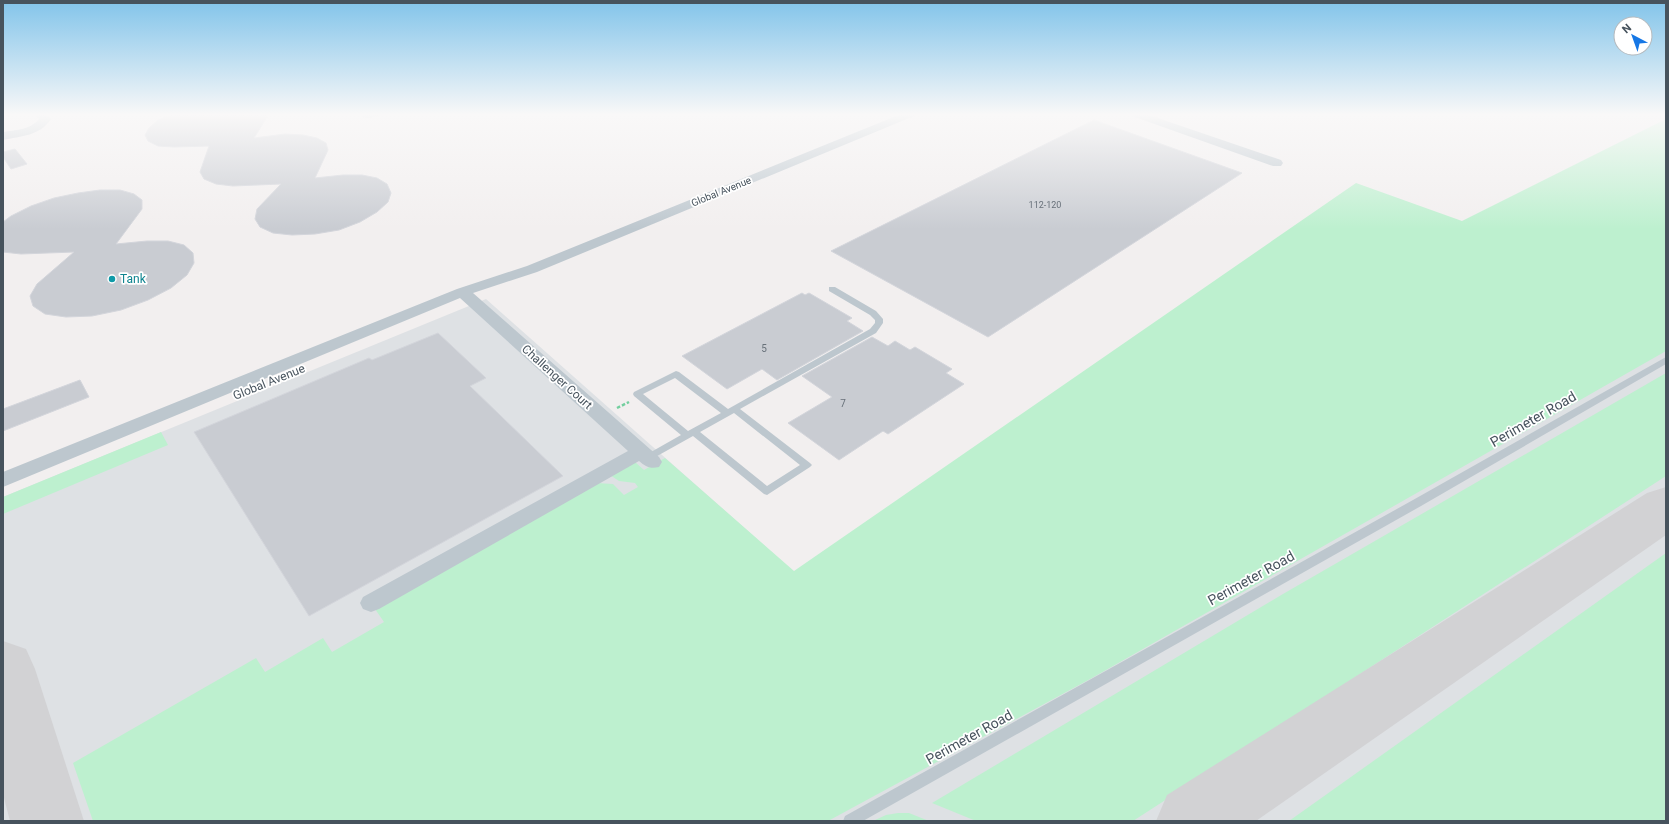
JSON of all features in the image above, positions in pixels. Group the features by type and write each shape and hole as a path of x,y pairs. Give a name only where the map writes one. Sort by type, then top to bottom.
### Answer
{"street":[{"name":"Global Avenue","path":"3,480 466,296 816,152"},
{"path":"1249,152 1277,162"},
{"name":"Global Avenue","path":"3,491 466,296"},
{"name":"Challenger Court","path":"466,296 647,457"},
{"path":"371,603 647,457"}],"lane":[{"path":"647,457 691,434 873,331 879,324 879,319 873,313 832,289"},
{"name":"Perimeter Road","path":"850,821 1403,510 1666,360"},
{"path":"676,374 808,465 767,491 640,396 637,394 676,374"}],"path":[{"path":"601,416 640,396"}],"shaded area":[{"path":"486,299 969,727 1666,344 1666,821 3,821 3,497"}],"green space":[{"path":"1599,152 1666,152 1666,351 1092,678 828,821 93,821 73,763 256,658 265,672 323,638 332,652 384,622 375,609 596,483 613,484 624,495 638,487 635,483 619,481 610,475 635,462 644,470 665,458 794,571 1356,183 1462,221"},
{"path":"1666,373 1666,476 1133,821 976,821 932,803 1283,594"},
{"path":"161,432 168,445 3,514 3,497"},
{"path":"1666,553 1666,821 1289,821"},
{"path":"909,813 929,821 873,821 886,815"}],"building":[{"path":"3,152 18,152 27,164 11,169 3,157"},
{"path":"207,152 327,152 315,178 343,175 362,175 377,178 387,184 391,193 388,202 377,212 360,222 339,230 315,234 292,235 273,233 260,227 255,219 257,209 281,184 233,186 216,184 204,179 200,172"},
{"path":"1029,152 1185,152 1242,173 988,337 831,251"},
{"path":"100,190 120,190 134,194 142,200 142,209 116,244 147,241 168,241 184,245 193,253 194,263 187,275 171,288 148,300 121,310 92,316 66,317 45,314 33,306 30,296 37,284 74,252 21,254 3,252 3,222 11,216 31,206 54,198"},
{"path":"802,293 805,295 809,293 852,318 847,321 863,331 777,380 762,369 727,389 682,356"},
{"path":"438,333 486,378 470,386 563,476 309,616 194,432 369,358 372,360"},
{"path":"872,337 888,346 895,341 910,350 915,347 952,369 946,373 964,384 888,434 883,431 839,460 788,423 832,397 802,376"},
{"path":"80,380 89,397 3,431 3,409"}],"taxiway":[{"path":"1193,821 1666,507"},
{"path":"3,669 47,821"}],"place":[{"name":"Tank","path":"112,279"}]}
